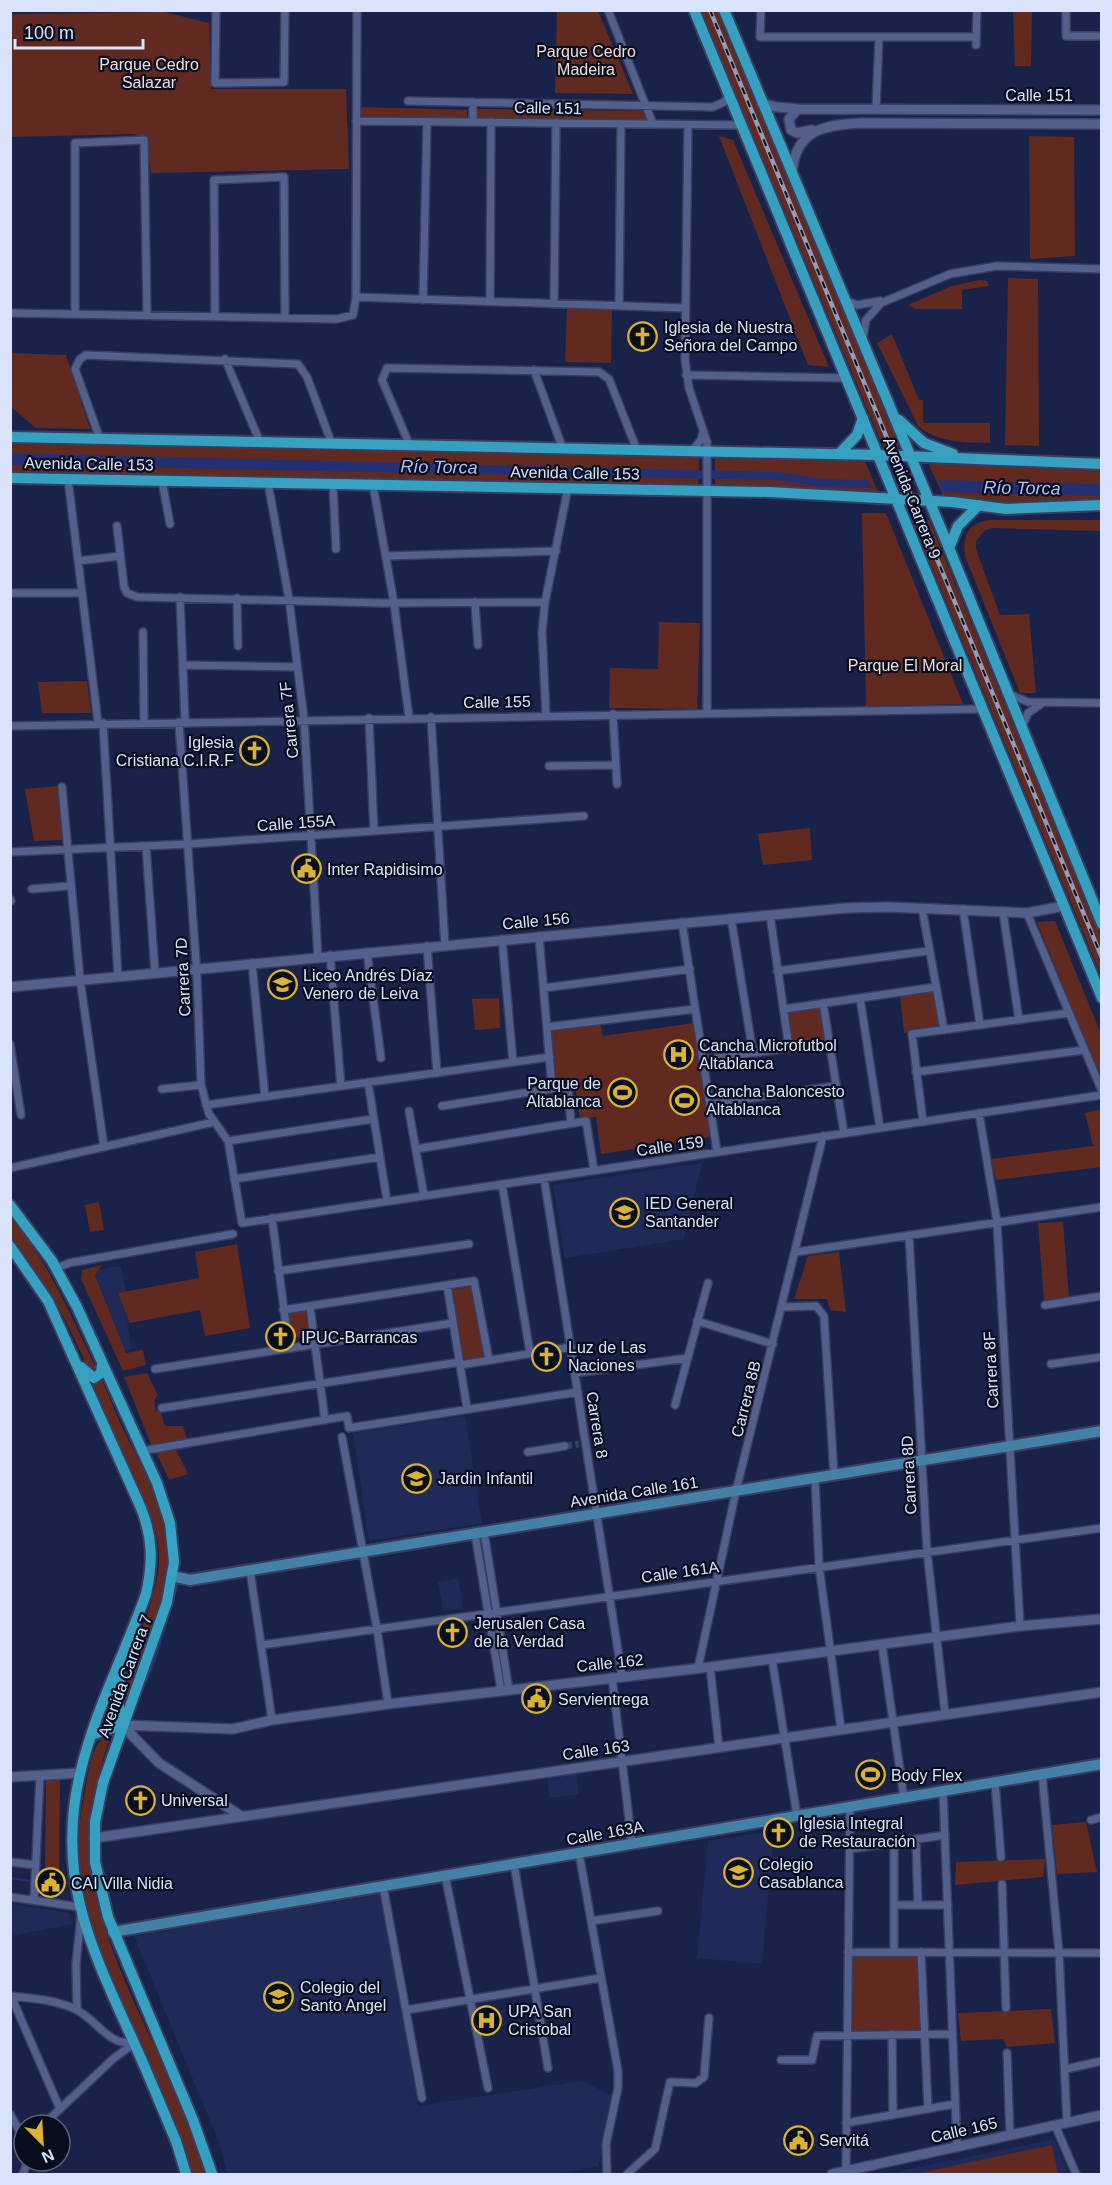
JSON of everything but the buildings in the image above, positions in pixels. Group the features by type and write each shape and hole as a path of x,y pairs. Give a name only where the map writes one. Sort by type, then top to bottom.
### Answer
{"main road":[{"name":"Avenida Carrera 9","path":"694,10 739,125 863,418 1101,999"},
{"name":"Avenida Carrera 9","path":"724,10 928,497 1101,924"},
{"path":"892,412 909,432 924,443 939,450 980,460"},
{"path":"839,454 857,435 863,418"},
{"name":"Avenida Calle 153","path":"10,437 839,454 1101,464"},
{"name":"Avenida Calle 153","path":"10,478 568,488 707,487 928,497 1013,509 1101,505"},
{"path":"949,548 958,526 979,506"},
{"name":"Avenida Carrera 7","path":"10,1205 57,1268 78,1307 166,1505 174,1548 172,1576 161,1624 122,1725 103,1784 94,1838 99,1881 113,1932 194,2120 212,2175"},
{"name":"Avenida Carrera 7","path":"10,1246 48,1301 141,1508 151,1538 151,1571 146,1594 91,1735 80,1773 72,1833 81,1911 95,1956 176,2141 186,2175"},
{"path":"73,1354 91,1377 94,1378 101,1373 102,1365"},
{"name":"Avenida Calle 161","path":"172,1576 190,1580 1101,1431"},
{"path":"91,1735 122,1725 117,1695 125,1650"},
{"name":"Calle 163A","path":"113,1932 1101,1764"}],"street":[{"path":"216,10 215,83 284,82 285,10"},
{"path":"10,314 215,315 345,319 353,315 356,297 357,10"},
{"path":"608,10 653,124"},
{"path":"760,10 760,37 879,37 976,41 977,10"},
{"path":"1066,10 1067,37 1101,36"},
{"path":"876,109 879,37"},
{"name":"Calle 151","path":"408,101 713,107 724,102 728,97"},
{"path":"473,102 473,122"},
{"name":"Calle 151","path":"762,103 775,107 798,109 1101,110"},
{"path":"798,109 788,124 793,133 824,128"},
{"name":"Calle 151","path":"356,121 739,125"},
{"path":"423,300 427,122"},
{"path":"490,302 491,122"},
{"path":"554,304 556,123"},
{"name":"Calle 151","path":"792,175 793,162 800,144 811,134 824,128 861,123 1101,124"},
{"path":"619,306 621,124"},
{"path":"688,125 686,375 703,426 707,452 707,713"},
{"path":"75,314 75,143 144,140 147,315"},
{"path":"215,315 214,180 284,177 285,318"},
{"path":"865,345 866,320 875,307 888,299 950,274 997,266 1101,268"},
{"path":"356,297 685,308"},
{"path":"845,299 857,305 888,299"},
{"path":"100,439 75,369 80,359 96,355 298,364 307,377 332,444"},
{"path":"225,359 260,442"},
{"path":"410,446 382,380 387,368 598,372 609,379 637,450"},
{"path":"534,370 563,449"},
{"path":"686,375 846,378"},
{"path":"692,451 701,440 703,426"},
{"path":"68,479 101,723 118,976"},
{"path":"162,481 170,524"},
{"name":"Carrera 7F","path":"268,483 289,599 304,719 318,957"},
{"path":"333,484 336,549"},
{"path":"373,485 394,603 408,717"},
{"path":"546,715 542,632 545,602 568,488"},
{"path":"117,526 127,593 137,597 394,603 545,602"},
{"path":"386,556 556,551"},
{"path":"78,561 120,556"},
{"path":"10,593 82,593"},
{"name":"Carrera 7D","path":"180,597 183,665 182,722 197,968 201,1085 206,1105 214,1122 228,1141 242,1223"},
{"path":"237,598 238,646"},
{"path":"475,602 478,645"},
{"path":"142,632 144,722"},
{"path":"183,665 297,667"},
{"path":"1009,694 1021,700 1046,703 1101,703"},
{"path":"1022,727 1028,713 1046,703"},
{"name":"Calle 155","path":"10,726 408,717 983,709"},
{"path":"613,714 617,784"},
{"path":"431,717 445,945"},
{"path":"369,718 374,831"},
{"path":"549,766 616,765"},
{"path":"63,787 69,886 104,1147"},
{"name":"Calle 155A","path":"10,852 189,844 584,816"},
{"path":"146,846 155,972"},
{"path":"32,889 69,886"},
{"name":"Calle 156","path":"10,987 682,922 867,907 1027,913 1064,906"},
{"path":"922,908 944,1030"},
{"path":"963,909 980,1025"},
{"path":"1003,912 1018,1020"},
{"path":"1027,913 1101,1093"},
{"path":"703,1060 789,1048 770,915"},
{"path":"731,918 753,1053"},
{"path":"682,922 717,1152"},
{"path":"539,936 552,1088"},
{"path":"502,939 513,1062"},
{"path":"428,946 437,1073"},
{"path":"777,971 928,951"},
{"path":"368,952 381,1058"},
{"path":"330,955 341,1086"},
{"path":"252,963 265,1097"},
{"path":"544,988 690,969"},
{"path":"784,1009 936,987"},
{"path":"860,998 880,1128"},
{"path":"823,1003 844,1133"},
{"path":"547,1027 695,1009"},
{"path":"923,1122 912,1034 1069,1013"},
{"path":"10,1044 21,1115"},
{"path":"916,1072 1084,1050"},
{"path":"206,1105 550,1057"},
{"path":"368,1083 387,1201"},
{"path":"162,1089 201,1085"},
{"path":"710,1104 836,1086"},
{"path":"442,1106 562,1087 568,1090 571,1123"},
{"name":"Calle 159","path":"242,1223 923,1122 1101,1093"},
{"path":"409,1111 423,1196"},
{"name":"Carrera 8F","path":"979,1113 997,1222 1008,1448 1020,1626"},
{"path":"228,1141 373,1119"},
{"path":"416,1149 586,1121 594,1170"},
{"path":"10,1168 214,1122"},
{"name":"Carrera 8B","path":"698,1668 736,1491 783,1307 823,1136"},
{"path":"234,1179 380,1157"},
{"name":"Carrera 8","path":"544,1178 578,1392 582,1443 597,1514 610,1596 622,1761 632,1844"},
{"path":"502,1184 530,1353"},
{"path":"796,1252 1101,1207"},
{"path":"272,1218 289,1348"},
{"path":"57,1268 69,1263 233,1234"},
{"name":"Carrera 8D","path":"909,1235 927,1551 934,1637 945,1713"},
{"path":"278,1270 469,1244"},
{"path":"284,1310 474,1281 489,1360"},
{"path":"675,1405 708,1283"},
{"path":"447,1285 467,1408"},
{"path":"1045,1305 1101,1296"},
{"path":"783,1307 816,1306 824,1316 834,1475"},
{"path":"310,1307 325,1420"},
{"path":"698,1321 773,1344"},
{"path":"156,1369 453,1323"},
{"path":"162,1408 571,1347"},
{"path":"1051,1364 1101,1357"},
{"path":"575,1373 688,1358"},
{"path":"141,1451 347,1416 349,1428 578,1392"},
{"path":"342,1437 377,1629 388,1704"},
{"path":"528,1452 565,1446"},
{"path":"815,1478 819,1566 841,1729"},
{"name":"Calle 161A","path":"262,1645 1101,1528"},
{"path":"480,1533 497,1612 505,1690"},
{"path":"480,1533 488,1613 505,1690"},
{"path":"250,1570 272,1720"},
{"name":"Calle 162","path":"122,1725 233,1729 272,1720 388,1704 710,1667 1020,1626 1101,1619"},
{"path":"882,1645 891,1721 904,1798"},
{"path":"772,1659 797,1816"},
{"path":"710,1667 719,1747"},
{"name":"Calle 163","path":"94,1838 1101,1692"},
{"path":"122,1725 165,1767 241,1816"},
{"path":"10,1777 80,1773"},
{"path":"1042,1774 1059,1953 1067,2122"},
{"path":"34,1900 40,1775"},
{"path":"995,1782 1001,1857"},
{"path":"944,1791 957,2147"},
{"path":"846,2172 850,1807"},
{"path":"1091,1820 1101,1817"},
{"path":"850,1849 945,1835"},
{"path":"916,1839 918,1905"},
{"path":"894,1842 894,1952"},
{"path":"579,1853 618,2079 609,2124 607,2175"},
{"path":"10,1862 36,1865"},
{"path":"514,1864 548,2068"},
{"path":"445,1875 488,2088"},
{"path":"1002,1884 1006,2008"},
{"path":"383,1886 422,2098"},
{"path":"10,1897 81,1911 76,1964 77,2010"},
{"path":"894,1905 948,1905"},
{"path":"591,1921 658,1911"},
{"path":"849,1952 1101,1953"},
{"path":"921,1952 928,2109"},
{"path":"406,2010 600,1978"},
{"path":"11,1996 48,2001 77,2010 117,2043 134,2043"},
{"path":"11,1996 60,2109"},
{"path":"627,2175 655,2149 670,2082 696,2083 704,2077 709,2018"},
{"path":"892,2034 893,2115"},
{"path":"781,2060 812,2060 817,2036 953,2034"},
{"path":"56,2113 114,2058 134,2043"},
{"path":"1007,2053 1010,2135"},
{"path":"1066,2069 1101,2061"},
{"path":"846,2123 955,2104"},
{"name":"Calle 165","path":"832,2175 1101,2115"},
{"path":"1055,2125 1076,2175"}],"shaded area":[{"name":"IED General Santander","path":"702,1163 684,1239 565,1258 553,1185"},
{"path":"121,1266 126,1291 119,1294 130,1323 127,1324 132,1349 125,1351 95,1274 97,1270"},
{"name":"Jardin Infantil","path":"465,1416 482,1523 369,1541 353,1433"},
{"path":"458,1578 463,1608 443,1611 438,1582"},
{"path":"576,1773 579,1794 550,1798 547,1778"},
{"name":"Colegio Casablanca","path":"774,1831 762,1964 697,1958 708,1841"},
{"name":"Colegio del Santo Angel","path":"382,1894 418,2106 582,2081 611,2095 598,2166 558,2174 227,2174 220,2145 134,1936"},
{"path":"12,1904 69,1913 73,1924 11,1936"},
{"path":"1054,2139 1069,2174 886,2174"}],"green space":[{"name":"Parque Cedro Madeira","path":"557,11 598,11 633,94 555,93"},
{"path":"701,11 720,11 897,438 898,448 884,449"},
{"path":"1013,11 1032,11 1031,66 1015,66"},
{"name":"Parque Cedro Salazar","path":"165,12 209,23 211,89 346,89 349,169 151,173 146,140 135,134 11,137 10,14"},
{"path":"360,107 467,110 467,119 362,118"},
{"path":"474,109 644,111 647,120 476,119"},
{"path":"719,136 733,140 829,367 808,365"},
{"path":"1029,136 1074,137 1075,256 1030,259"},
{"path":"1008,278 1038,279 1039,446 1005,445"},
{"path":"979,280 987,281 989,286 962,290 962,309 916,309 908,305 952,286"},
{"path":"567,308 612,309 611,363 565,362"},
{"path":"892,334 919,400 923,400 923,423 990,423 990,443 943,439 918,426 877,343"},
{"path":"11,353 66,355 90,429 36,428 11,407"},
{"path":"11,443 228,445 699,458 698,487 11,474"},
{"path":"715,457 864,459 878,492 837,492 715,484"},
{"path":"928,463 1101,469 1101,500 1006,503 943,495"},
{"name":"Parque El Moral","path":"862,513 886,513 963,704 866,706"},
{"path":"912,519 929,520 1101,937 1101,975"},
{"path":"989,520 1101,520 1101,531 992,528 985,530 976,541 976,549 1000,615 1029,614 1036,693 1020,693 965,556 966,537 971,527"},
{"path":"659,622 700,623 697,709 609,708 610,668 658,669"},
{"path":"87,681 91,713 42,713 38,682"},
{"path":"58,786 63,840 34,841 25,789"},
{"path":"810,828 812,860 763,865 758,834"},
{"path":"1055,921 1101,1034 1101,1079 1037,922"},
{"path":"933,992 940,1027 904,1033 900,996"},
{"path":"499,998 500,1028 475,1030 472,999"},
{"path":"823,1003 830,1048 796,1053 789,1048 784,1009"},
{"path":"600,1022 603,1036 694,1023 711,1137 601,1154 596,1117 580,1119 574,1079 557,1081 549,1030"},
{"path":"1101,1109 1101,1167 996,1180 991,1159 1093,1146 1085,1113"},
{"path":"99,1202 104,1230 90,1232 85,1205"},
{"path":"10,1215 37,1253 59,1291 98,1372 95,1375 86,1364 66,1321 47,1288 11,1237"},
{"path":"1063,1222 1069,1298 1044,1300 1038,1223"},
{"path":"237,1244 250,1328 205,1336 200,1310 130,1323 118,1293 199,1278 195,1252"},
{"path":"839,1252 846,1312 830,1310 827,1299 794,1299 808,1256"},
{"path":"102,1265 95,1275 126,1353 143,1350 146,1365 123,1371 81,1279 82,1270"},
{"path":"474,1286 487,1356 463,1360 451,1290"},
{"path":"308,1309 313,1335 289,1339 284,1313"},
{"path":"147,1373 158,1395 154,1401 156,1410 152,1411 160,1410 165,1426 183,1426 188,1443 153,1449 124,1377"},
{"path":"102,1380 153,1490 161,1510 166,1535 165,1585 159,1610 124,1705 128,1671 155,1589 159,1555 153,1522 91,1384"},
{"path":"175,1448 188,1474 169,1480 156,1452"},
{"path":"111,1733 95,1790 90,1819 89,1849 95,1890 106,1931 121,1972 193,2134 206,2174 192,2174 179,2132 162,2091 106,1968 92,1926 82,1883 79,1831 88,1773 91,1759 100,1740"},
{"path":"46,1780 60,1780 59,1873 45,1873"},
{"path":"1086,1822 1097,1872 1057,1874 1052,1825"},
{"path":"1045,1859 1043,1877 955,1885 956,1862"},
{"path":"852,1955 918,1957 921,2033 850,2036"},
{"path":"1051,2009 1055,2043 1007,2047 1003,2039 961,2041 958,2013"},
{"path":"1052,2145 1058,2174 914,2174"}],"water":[{"name":"Río Torca","path":"11,453 776,472 824,479 868,480 872,488 825,487 775,480 11,465"},
{"name":"Río Torca","path":"938,480 1101,484 1101,496 942,492"}],"waterway":[{"path":"138,1700 155,1661 179,1581"},
{"path":"10,1878 50,1884 73,1883"},
{"path":"79,1882 97,1882"}],"tunnel":[{"path":"565,1446 579,1444"}],"railway":[{"path":"710,10 1102,958"}],"place":[{"name":"Iglesia de Nuestra Señora del Campo","path":"643,336"},
{"name":"Iglesia Cristiana C.I.R.F","path":"255,751"},
{"name":"Inter Rapidisimo","path":"306,869"},
{"name":"Liceo Andrés Díaz Venero de Leiva","path":"282,984"},
{"name":"Cancha Microfutbol Altablanca","path":"678,1054"},
{"name":"Parque de Altablanca","path":"622,1092"},
{"name":"Cancha Baloncesto Altablanca","path":"685,1100"},
{"name":"IED General Santander","path":"624,1212"},
{"name":"IPUC-Barrancas","path":"280,1337"},
{"name":"Luz de Las Naciones","path":"547,1356"},
{"name":"Jardin Infantil","path":"417,1478"},
{"name":"Jerusalen Casa de la Verdad","path":"453,1632"},
{"name":"Servientrega","path":"537,1699"},
{"name":"Body Flex","path":"870,1775"},
{"name":"Universal","path":"140,1800"},
{"name":"Iglesia Integral de Restauración","path":"778,1832"},
{"name":"Colegio Casablanca","path":"738,1873"},
{"name":"CAI Villa Nidia","path":"50,1883"},
{"name":"Colegio del Santo Angel","path":"279,1996"},
{"name":"UPA San Cristobal","path":"487,2020"},
{"name":"Servitá","path":"798,2140"}]}
